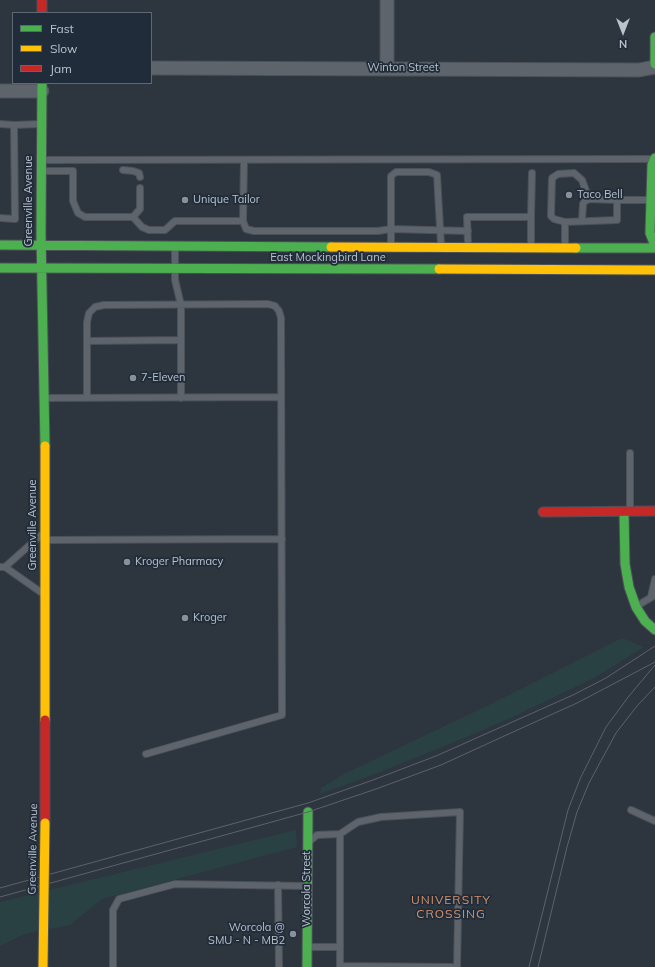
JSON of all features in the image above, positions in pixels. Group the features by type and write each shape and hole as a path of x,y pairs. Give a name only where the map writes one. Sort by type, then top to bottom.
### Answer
{"main road":[{"path":"42,0 42,12"},
{"path":"655,37 655,64"},
{"name":"Greenville Avenue","path":"42,87 41,268 45,535 45,823 43,967"},
{"path":"655,159 652,165 650,233 655,247"},
{"name":"East Mockingbird Lane","path":"0,245 41,245 165,238 175,246 246,241 321,249 471,256 655,270"},
{"name":"East Mockingbird Lane","path":"0,268 175,269 321,249 362,239 391,246 441,247 471,256 531,247 655,247"},
{"path":"543,512 655,511"},
{"path":"627,512 625,564 628,587 636,607 655,630"},
{"name":"Worcola Street","path":"307,967 308,812"}],"street":[{"path":"387,0 387,68"},
{"name":"Winton Street","path":"152,68 639,70 655,67"},
{"path":"0,91 42,87"}],"lane":[{"path":"0,124 42,124"},
{"path":"0,218 14,219 14,124"},
{"path":"41,160 655,159"},
{"path":"244,160 243,221 246,229 246,241"},
{"path":"123,170 139,173 140,177"},
{"path":"41,171 73,172 73,201 78,213 85,217 133,217 142,227 165,238 175,221 243,221"},
{"path":"391,246 391,176 396,172 429,172 437,175 441,247"},
{"path":"531,247 532,173"},
{"path":"589,199 582,180 574,173 558,174 552,178 551,216 554,219 565,222 582,220 617,220 617,200"},
{"path":"133,217 140,208 140,188"},
{"path":"582,220 583,204 589,199 651,200"},
{"path":"471,256 467,217 531,217"},
{"path":"565,222 565,248"},
{"path":"246,229 321,249 362,239 391,229 441,229 468,231"},
{"path":"175,246 175,280 181,304 181,398"},
{"path":"87,398 87,341 89,313 95,307 104,305 268,304 274,306 279,311 281,318 282,715 146,754"},
{"path":"87,341 181,340"},
{"path":"44,398 281,397"},
{"path":"627,512 630,453"},
{"path":"44,594 3,567 45,535 282,539"},
{"path":"636,607 653,596 655,579"},
{"path":"631,810 655,821"},
{"path":"308,842 317,835 340,834 358,822 381,817 460,812 457,967"},
{"path":"340,834 340,966 452,967"},
{"path":"113,967 113,910 120,899 175,884 307,886"},
{"path":"278,885 279,967"},
{"path":"307,947 340,948"}],"green space":[{"path":"620,639 625,639 644,647 596,677 515,716 467,737 320,795 321,788 344,774 491,704"},
{"path":"296,830 297,847 102,899 70,925 25,934 0,946 0,902"}],"tram line":[{"path":"0,888 308,803 373,780 436,756 573,695 606,678 655,646"},
{"path":"0,897 308,812 376,789 441,765 577,703 655,662"},
{"path":"529,967 568,810 580,779 606,727 655,665"},
{"path":"538,967 567,847 577,812 589,783 616,733 637,706 655,687"}],"traffic: fast":[{"path":"655,37 655,64"},
{"path":"42,84 41,234 45,446"},
{"path":"655,158 652,165 650,233 655,246"},
{"path":"0,245 331,247"},
{"path":"576,248 655,248"},
{"path":"0,268 439,269"},
{"path":"624,512 625,564 629,587 636,607 645,621 655,630"},
{"path":"307,967 308,812"}],"traffic: slow":[{"path":"331,247 576,248"},
{"path":"439,269 655,270"},
{"path":"45,446 45,720"},
{"path":"43,967 45,823"}],"traffic: jam":[{"path":"42,0 42,12"},
{"path":"543,512 655,511"},
{"path":"45,720 45,823"}],"place":[{"name":"Taco Bell","path":"569,195"},
{"name":"Unique Tailor","path":"185,200"},
{"name":"7-Eleven","path":"133,378"},
{"name":"Kroger Pharmacy","path":"127,562"},
{"name":"Kroger","path":"185,618"},
{"name":"Worcola @ SMU - N - MB2","path":"293,934"}],"district":[{"name":"UNIVERSITY CROSSING","path":"451,907"}]}
